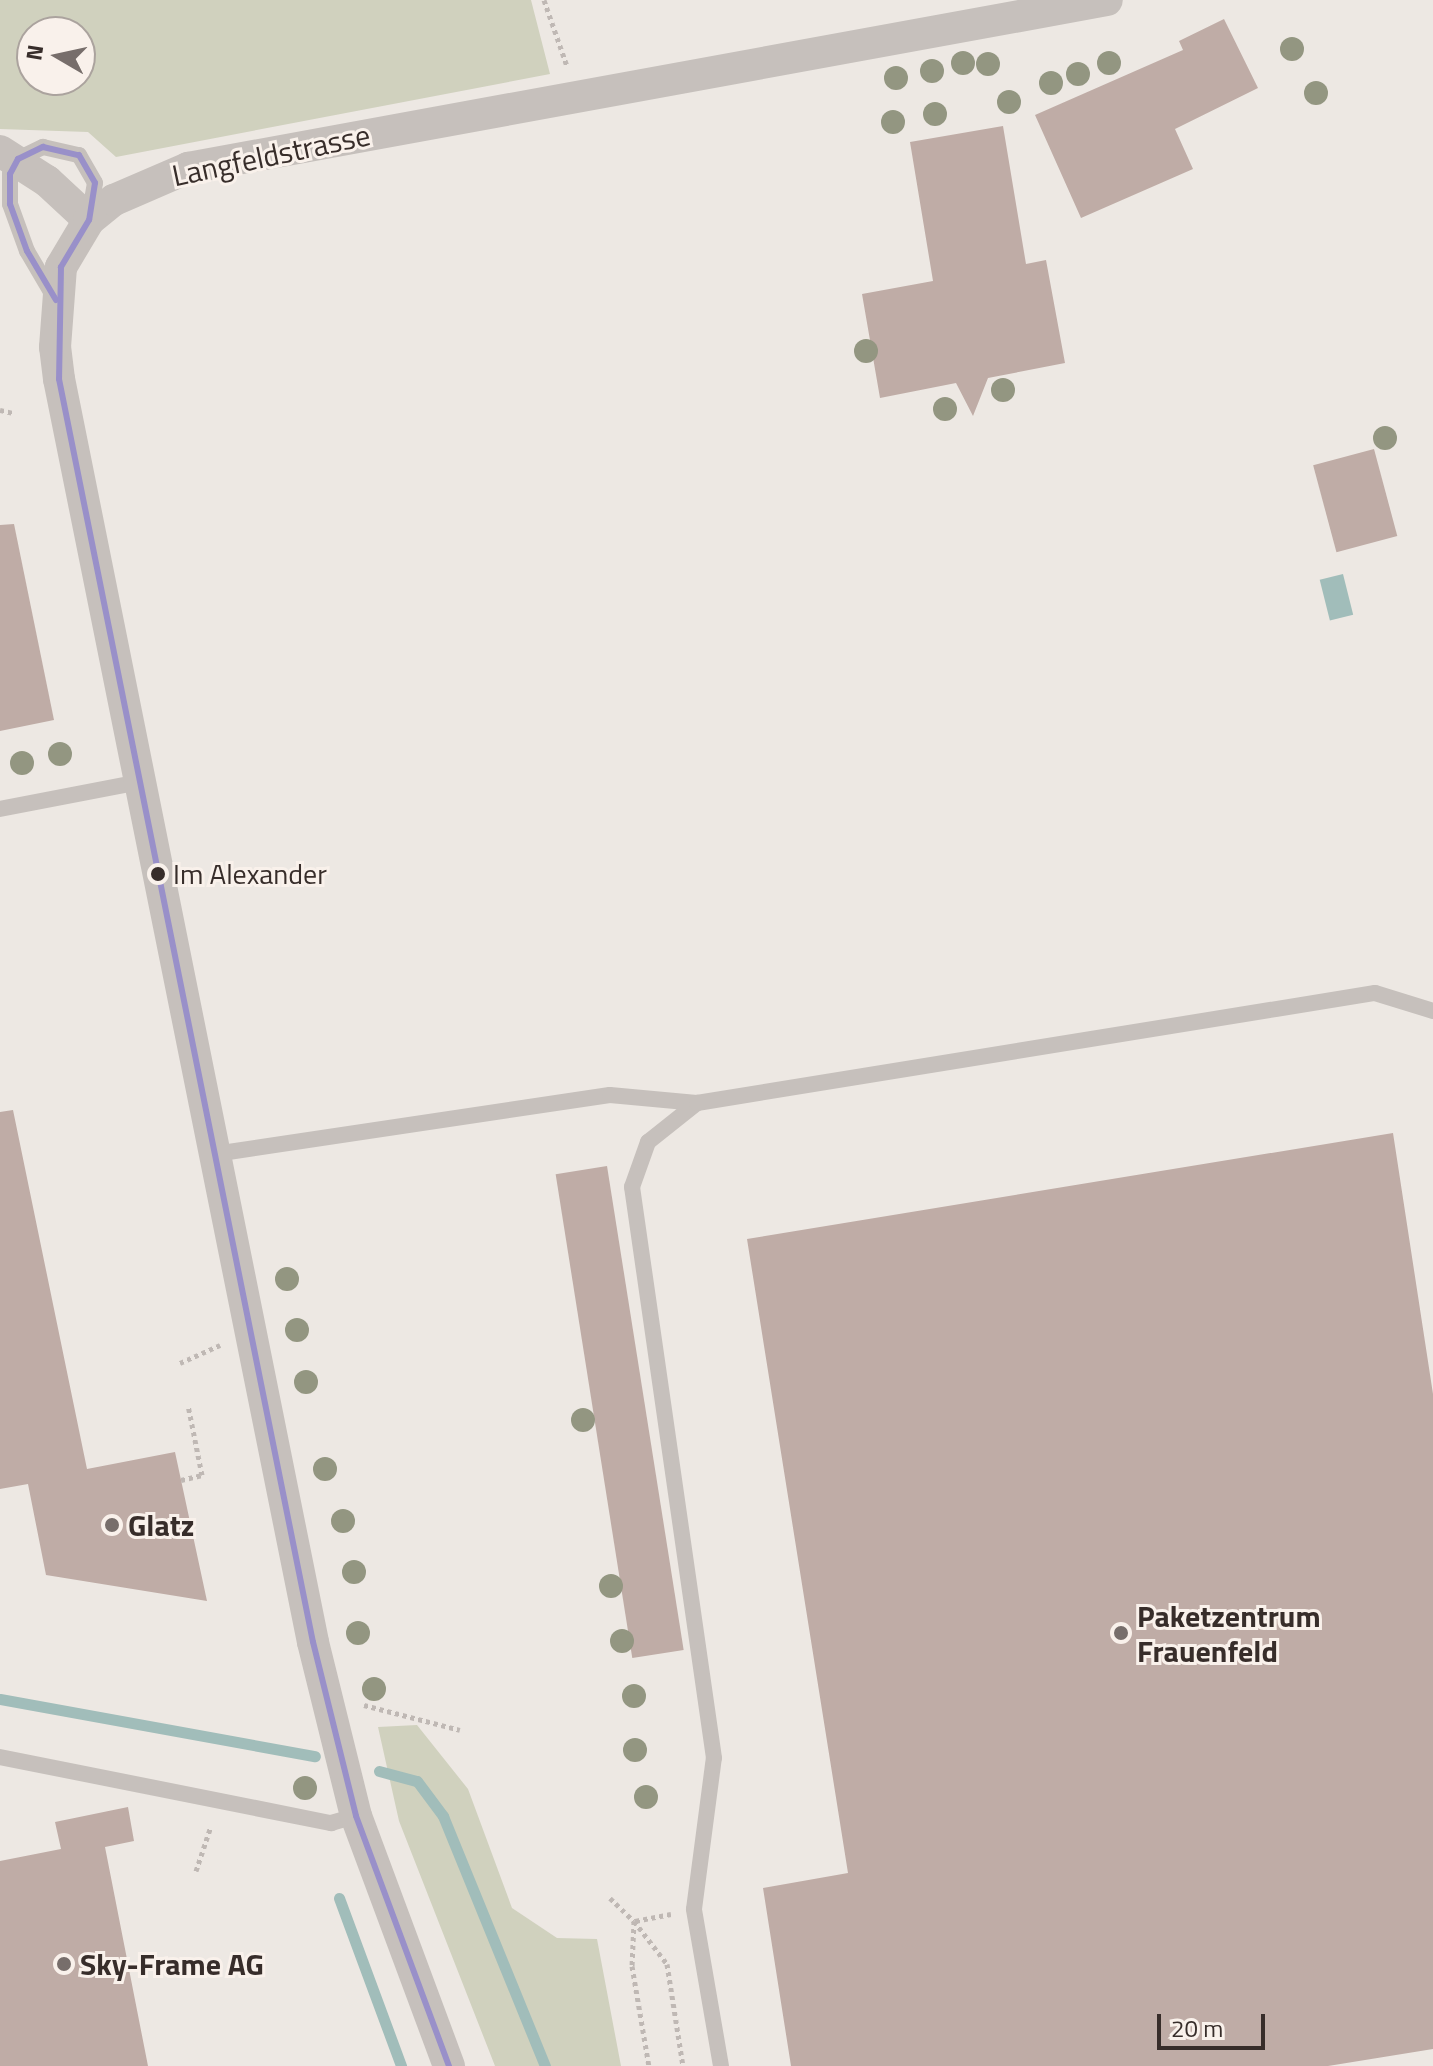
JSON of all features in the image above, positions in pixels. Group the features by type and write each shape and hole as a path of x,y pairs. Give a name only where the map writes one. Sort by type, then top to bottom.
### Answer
{"street":[{"name":"Langfeldstrasse","path":"449,2066 356,1816 316,1657 59,379 56,300 61,267 89,220 143,184 188,168 1107,0"},
{"path":"9,155 89,220"}],"lane":[{"path":"9,155 10,204 27,251 56,300"},
{"path":"0,809 140,782"},
{"path":"215,1154 610,1095 697,1103 1375,993 1433,1011"},
{"path":"697,1103 648,1142 632,1187 714,1758 694,1909 721,2066"},
{"path":"0,1757 331,1823 356,1816"}],"path":[{"path":"544,0 573,98"},
{"path":"0,410 13,413"},
{"path":"180,1363 250,1331"},
{"path":"181,1480 202,1475 188,1405"},
{"path":"351,1702 460,1730"},
{"path":"196,1871 219,1802"},
{"path":"610,1898 634,1921 667,1964 683,2066"},
{"path":"634,1921 694,1909"},
{"path":"634,1921 632,1966 649,2066"}],"green space":[{"path":"0,0 531,0 550,74 116,157 88,132 0,129"},
{"path":"417,1725 468,1789 512,1908 557,1938 597,1939 621,2066 495,2066 399,1821 378,1727"}],"water":[{"path":"1343,574 1353,615 1330,621 1320,580"}],"building":[{"path":"1224,19 1258,88 1175,129 1193,169 1081,218 1035,115 1183,50 1179,41"},
{"path":"1003,126 1026,264 1046,260 1065,363 988,378 973,416 956,383 880,398 862,294 933,281 910,142"},
{"path":"1374,449 1397,536 1336,552 1313,465"},
{"path":"14,524 54,720 0,731 0,525"},
{"path":"13,1110 87,1469 175,1452 207,1601 46,1575 28,1484 0,1489 0,1112"},
{"name":"Paketzentrum Frauenfeld","path":"1393,1133 1433,1394 1433,2049 1328,2066 791,2066 763,1888 848,1873 747,1239"},
{"path":"607,1166 684,1650 632,1658 556,1174"},
{"name":"Sky-Frame AG","path":"128,1807 134,1841 105,1847 148,2066 0,2066 0,1861 61,1849 55,1822"}],"waterway":[{"path":"0,1699 315,1756"},
{"path":"379,1771 417,1781 443,1816 545,2066"},
{"path":"339,1898 401,2066"}],"transit line":[{"path":"56,300 27,251 10,204 10,174 18,159 43,147 79,155 95,183 89,220 61,267 59,379 313,1642 356,1816 449,2066"}],"place":[{"name":"Im Alexander","path":"158,874"},
{"name":"Glatz","path":"112,1525"},
{"name":"Paketzentrum Frauenfeld","path":"1121,1633"},
{"name":"Sky-Frame AG","path":"64,1964"}]}
